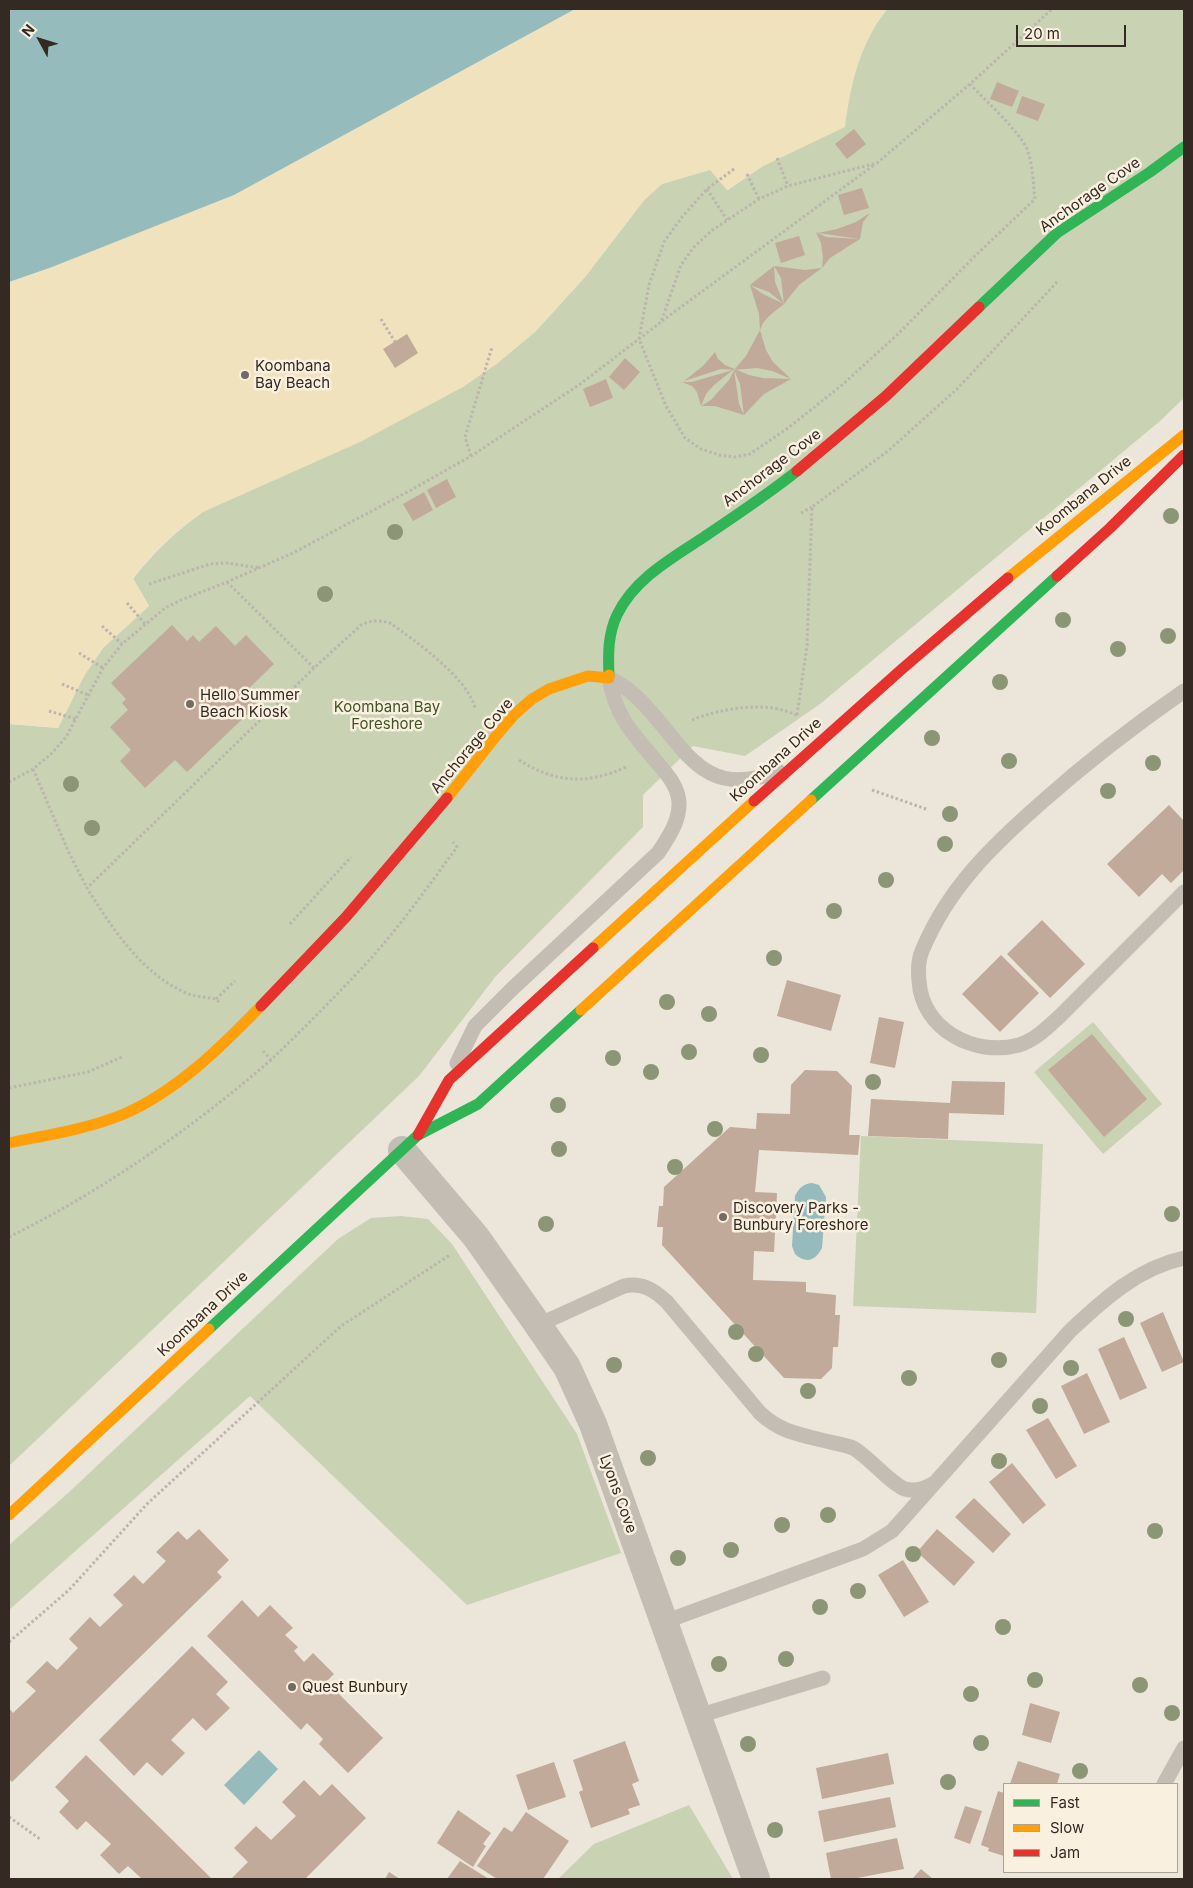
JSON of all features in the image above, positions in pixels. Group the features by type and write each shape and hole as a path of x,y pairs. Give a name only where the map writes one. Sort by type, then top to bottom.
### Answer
{"main road":[{"name":"Anchorage Cove","path":"9,1143 85,1126 123,1114 153,1100 185,1077 241,1026 346,917 430,820 516,713 549,688 588,676 608,678 610,633 616,613 640,582 776,488 832,442 886,396 1057,232 1150,172 1184,147"},
{"name":"Koombana Drive","path":"410,1143 449,1080 792,766 1089,510 1184,435"},
{"name":"Koombana Drive","path":"9,1515 410,1143 478,1104 1110,528 1184,455"}],"street":[{"name":"Lyons Cove","path":"410,1143 568,1367 593,1424 756,1879"}],"lane":[{"path":"608,678 633,693 692,761 721,778 737,780 760,779 792,766"},
{"path":"449,1080 475,1026 658,853 671,835 678,816 679,797 671,780 623,720 612,696 608,678"},
{"path":"1184,690 1070,777 1015,826 968,874 940,912 920,953 918,971 920,989 926,1006 936,1022 965,1043 982,1047 1002,1048 1021,1044 1039,1034 1059,1017 1184,892"},
{"path":"664,1622 863,1549 892,1531 1070,1331 1124,1284 1169,1261 1184,1258"},
{"path":"538,1325 624,1286 634,1284 645,1286 656,1292 667,1302 760,1413 771,1423 785,1430 851,1447 867,1457 904,1489 925,1488 936,1482"},
{"path":"698,1716 823,1678"},
{"path":"1165,1783 1184,1748"}],"path":[{"path":"9,782 33,769 51,754 66,737 103,668 122,644 165,608 293,554 471,456 579,384 877,163 970,84 1052,9"},
{"path":"797,715 807,646 812,507 888,451 957,389 1031,312 1069,269 1057,232 1047,211 1035,199 1032,166 1026,148 1016,134 970,84"},
{"path":"776,158 788,186"},
{"path":"661,322 681,265 693,248 711,231 759,199 788,186 877,163"},
{"path":"734,170 707,189 682,216 664,242 649,285 639,339 666,406 685,438 701,449 719,455 734,457 750,454 788,428 842,385 897,335 975,256 1035,199"},
{"path":"747,174 759,199"},
{"path":"707,189 727,220"},
{"path":"381,319 395,342"},
{"path":"471,456 465,437 492,346"},
{"path":"149,584 210,564 227,563 261,568"},
{"path":"228,582 314,668"},
{"path":"127,602 145,624"},
{"path":"87,888 314,668 361,625 375,620 390,622 428,650 463,686 474,703 477,715 496,736"},
{"path":"102,626 122,644"},
{"path":"79,653 103,668"},
{"path":"62,684 88,695"},
{"path":"49,711 76,719"},
{"path":"33,769 69,853 87,888 129,949 169,984 188,994 216,1000 271,1060"},
{"path":"9,1237 85,1196 128,1170 195,1123 271,1060 329,1004 374,955 415,906 457,847 451,840"},
{"path":"284,930 352,856"},
{"path":"216,1000 236,980"},
{"path":"9,1088 88,1072 124,1056"},
{"path":"9,1642 69,1590 147,1504 341,1326 476,1237"},
{"path":"9,1817 40,1839"}],"green space":[{"name":"Koombana Bay Foreshore","path":"887,9 1184,9 1184,398 1160,421 820,704 745,756 693,746 643,795 643,827 496,976 419,1076 9,1466 9,724 58,728 84,676 103,648 149,606 133,579 165,543 203,512 535,332 585,277 645,199 662,184 710,169 728,190 763,166 844,127 853,80 863,51 869,36"},
{"path":"1093,1022 1162,1104 1103,1154 1034,1072"},
{"path":"861,1136 1043,1144 1036,1313 853,1306"},
{"path":"401,1216 428,1219 452,1244 577,1434 621,1553 467,1605 250,1396 9,1610 9,1545 67,1494 338,1239 371,1218"},
{"path":"689,1805 733,1879 558,1879 594,1844"}],"sand":[{"name":"Koombana Bay Beach","path":"575,9 887,9 869,36 858,65 850,95 845,127 763,166 727,190 710,170 662,184 645,199 585,277 535,332 498,363 463,387 360,442 203,512 178,530 154,552 133,578 149,606 103,648 84,676 58,728 9,724 9,282 52,267 234,195"}],"water":[{"path":"9,9 575,9 234,195 52,267 9,282"},
{"path":"812,1183 819,1185 826,1197 822,1248 816,1256 807,1260 795,1254 792,1246 795,1196 802,1187"},
{"path":"259,1750 278,1769 244,1805 224,1785"}],"building":[{"path":"997,82 1019,91 1012,107 990,99"},
{"path":"1022,96 1045,104 1038,121 1016,113"},
{"path":"854,129 866,144 847,159 835,144"},
{"path":"862,188 869,208 844,215 838,195"},
{"path":"870,213 863,222 860,239 818,233 856,222"},
{"path":"816,232 826,237 860,239 830,258 822,268 821,243"},
{"path":"799,236 805,255 781,263 775,243"},
{"path":"774,266 805,270 822,268 799,285 784,304 781,278"},
{"path":"774,266 775,282 784,304 769,292 750,285"},
{"path":"750,285 763,294 784,304 769,316 760,330 759,314"},
{"path":"760,330 766,350 773,362 791,379 772,371 757,368 734,370 746,356"},
{"path":"407,334 418,353 395,368 383,349"},
{"path":"715,352 718,359 725,365 749,375 763,378 791,379 764,394 744,415 740,384 734,370 721,369 684,381 703,366"},
{"path":"625,358 640,372 624,390 609,377"},
{"path":"733,370 714,385 706,394 701,406 697,392 692,386 682,382 692,382"},
{"path":"734,370 739,404 744,415 715,406 701,406 711,400 729,380"},
{"path":"606,379 613,398 590,407 583,389"},
{"path":"447,479 456,497 436,508 427,490"},
{"path":"424,492 433,510 413,521 403,504"},
{"path":"172,625 187,641 193,635 199,642 216,626 235,646 246,635 274,664 246,691 258,704 187,772 175,760 145,788 120,761 131,750 110,727 128,710 122,703 126,699 111,683"},
{"path":"1169,805 1184,821 1184,870 1171,883 1162,874 1139,897 1107,864"},
{"path":"1042,920 1085,964 1050,998 1007,954"},
{"path":"1001,955 1039,993 1000,1032 962,994"},
{"path":"787,980 841,995 831,1031 777,1016"},
{"path":"879,1017 904,1022 895,1068 870,1063"},
{"path":"1092,1034 1147,1099 1104,1137 1048,1070"},
{"name":"Discovery Parks - Bunbury Foreshore","path":"805,1070 837,1071 852,1086 849,1135 860,1135 858,1155 759,1150 755,1192 777,1193 774,1252 754,1251 753,1280 806,1282 806,1292 836,1295 835,1315 840,1315 838,1347 833,1347 832,1368 821,1379 784,1378 662,1245 663,1227 657,1227 659,1206 663,1206 664,1187 730,1127 756,1129 757,1113 790,1114 791,1085"},
{"path":"952,1081 1005,1082 1004,1115 949,1113 948,1139 868,1136 871,1099 950,1103"},
{"path":"1163,1312 1184,1362 1162,1372 1140,1323"},
{"path":"1124,1337 1147,1388 1120,1400 1098,1349"},
{"path":"1087,1373 1110,1422 1084,1434 1061,1386"},
{"path":"1048,1418 1077,1466 1056,1479 1026,1430"},
{"path":"1012,1463 1046,1505 1023,1524 989,1482"},
{"path":"974,1498 1011,1534 993,1553 955,1517"},
{"path":"199,1529 229,1560 217,1572 222,1577 12,1782 9,1779 9,1708 13,1713 36,1691 26,1682 47,1661 57,1670 78,1648 69,1639 90,1617 100,1627 123,1605 113,1595 134,1575 143,1584 166,1561 156,1552 178,1531 187,1540"},
{"path":"937,1529 975,1562 954,1586 917,1552"},
{"path":"903,1560 929,1602 904,1617 878,1575"},
{"name":"Quest Bunbury","path":"242,1600 258,1617 270,1605 293,1628 285,1635 298,1647 294,1651 304,1662 313,1653 334,1674 323,1685 332,1693 335,1690 383,1738 348,1773 319,1744 323,1739 307,1723 301,1730 207,1636"},
{"path":"192,1646 228,1682 216,1694 230,1708 206,1731 193,1718 171,1740 185,1753 162,1776 147,1762 134,1776 99,1740"},
{"path":"1030,1703 1060,1712 1051,1743 1022,1735"},
{"path":"625,1741 639,1781 632,1784 640,1805 628,1809 630,1814 591,1828 579,1792 583,1790 573,1760"},
{"path":"888,1753 894,1784 822,1799 816,1768"},
{"path":"86,1755 212,1879 142,1879 128,1866 119,1874 100,1855 111,1844 86,1821 77,1830 59,1812 69,1801 55,1787"},
{"path":"1018,1761 1060,1774 1057,1783 1010,1783"},
{"path":"554,1762 566,1797 528,1810 516,1775"},
{"path":"304,1780 320,1796 332,1784 366,1818 305,1879 233,1879 248,1862 234,1848 256,1826 271,1840 296,1816 282,1802"},
{"path":"998,1791 1003,1793 1003,1856 988,1851 989,1848 981,1845"},
{"path":"890,1797 896,1827 824,1842 818,1811"},
{"path":"965,1806 982,1811 970,1844 954,1838"},
{"path":"458,1810 491,1833 483,1844 486,1846 473,1867 437,1843"},
{"path":"526,1812 569,1841 543,1879 497,1879 477,1866 504,1827 512,1832"},
{"path":"897,1838 904,1869 852,1879 831,1879 826,1853"},
{"path":"460,1861 489,1879 447,1879"},
{"path":"921,1869 933,1879 912,1879"},
{"path":"389,1872 400,1879 385,1879"}],"traffic: fast":[{"path":"979,307 1057,233 1150,172 1184,147"},
{"path":"609,675 612,629 624,602 633,591 667,561 751,505 797,471"},
{"path":"811,800 1057,576"},
{"path":"209,1329 418,1135 478,1104 581,1010"}],"traffic: slow":[{"path":"1008,578 1184,435"},
{"path":"447,798 496,736 516,713 532,699 549,689 588,676 609,678 609,675"},
{"path":"581,1010 811,800"},
{"path":"593,948 754,801"},
{"path":"9,1143 96,1124 124,1114 143,1104 180,1081 197,1067 261,1006"},
{"path":"9,1515 209,1329"}],"traffic: jam":[{"path":"797,471 886,396 979,307"},
{"path":"1057,576 1110,528 1184,455"},
{"path":"754,801 902,669 1008,578"},
{"path":"261,1006 346,917 447,798"},
{"path":"418,1135 449,1080 593,948"}],"place":[{"name":"Koombana Bay Beach","path":"245,375"},
{"name":"Hello Summer Beach Kiosk","path":"190,704"},
{"name":"Discovery Parks - Bunbury Foreshore","path":"723,1217"},
{"name":"Quest Bunbury","path":"292,1687"}]}
